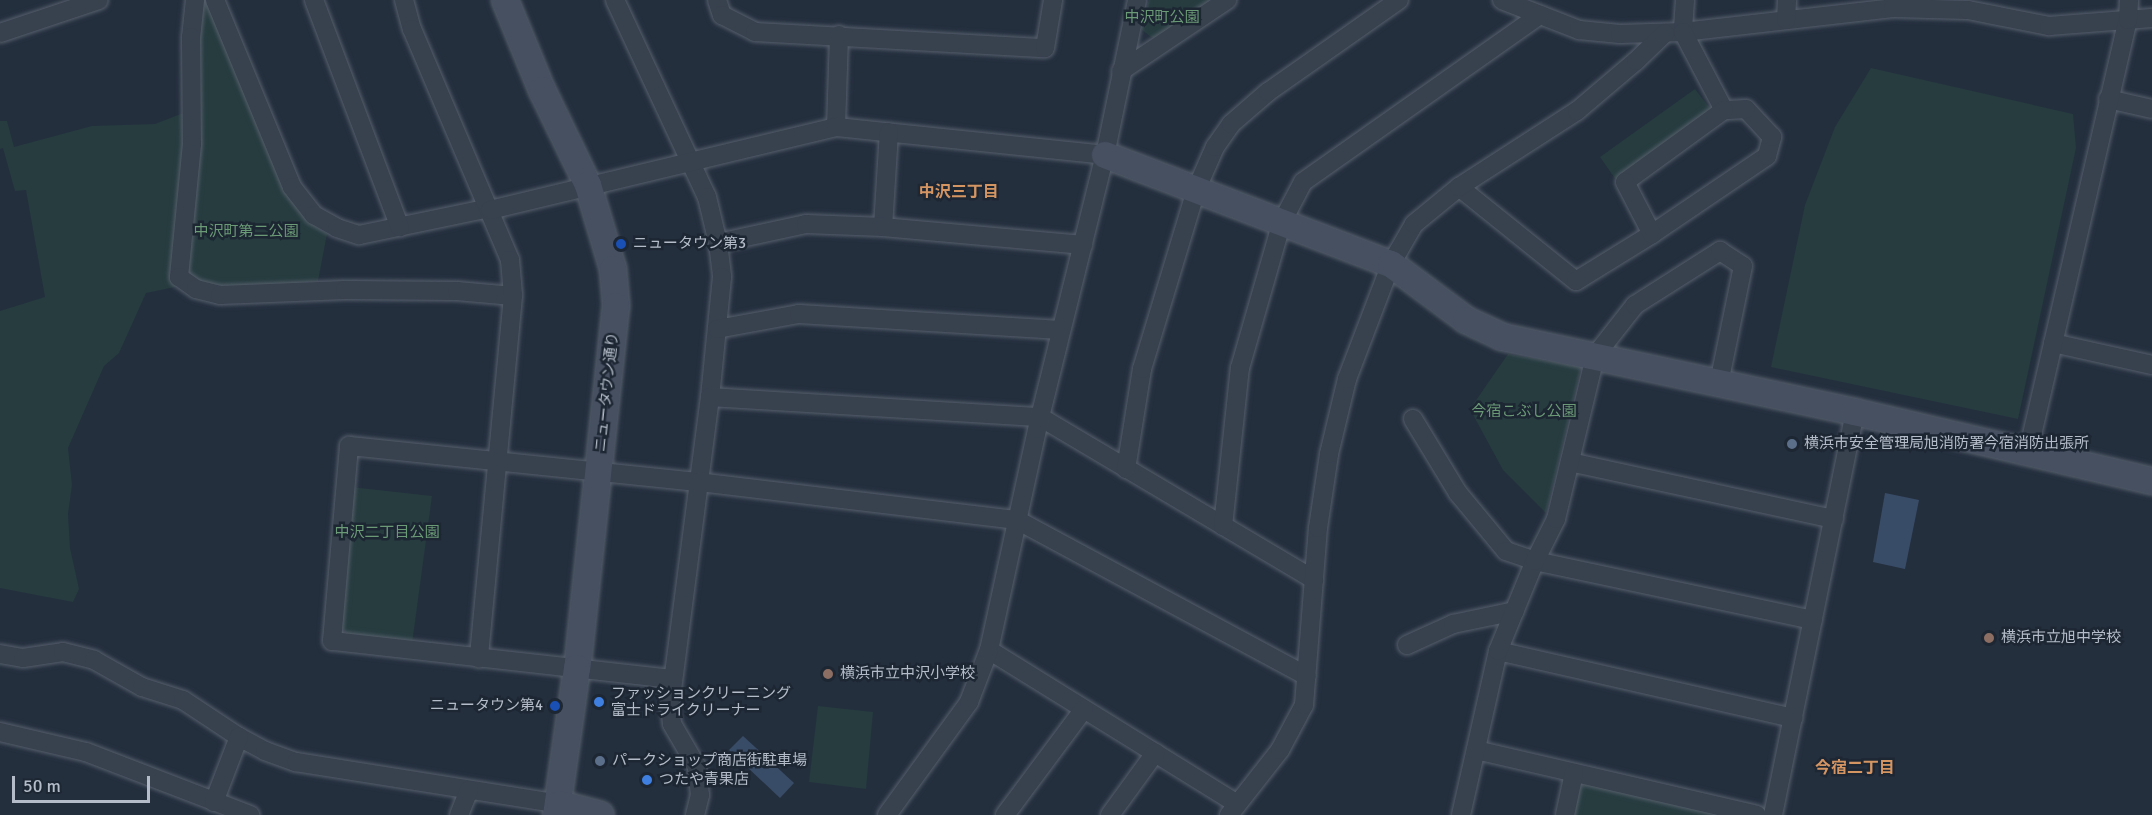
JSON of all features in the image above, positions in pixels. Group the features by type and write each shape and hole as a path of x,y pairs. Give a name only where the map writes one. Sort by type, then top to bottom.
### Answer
{"street":[{"path":"0,33 99,0"},
{"path":"195,0 190,38 192,144 179,277 196,289 220,295 345,290 457,291 513,296"},
{"path":"215,0 292,187 314,215 337,228 359,235 490,209 836,127 1105,155 1391,264 1466,320 1493,333 1855,412 2152,481"},
{"path":"314,0 400,226"},
{"path":"404,0 412,29 510,260 513,296 479,658"},
{"name":"ニュータウン通り","path":"505,0 542,90 588,185 613,269 616,306 577,668 558,809"},
{"path":"615,0 707,197 718,243 722,277 710,397 670,707 672,724 697,767 700,795 695,815"},
{"path":"717,0 722,15 755,32 1045,48 1053,0"},
{"path":"887,815 969,702 988,650 1040,417 1105,155 1137,0"},
{"path":"1121,71 1227,0"},
{"path":"1126,469 1142,369 1196,190 1215,147 1231,124 1268,93 1399,0"},
{"path":"1502,0 1580,30 1620,34 1674,32 1893,9 1968,10 2049,26 2152,18"},
{"path":"988,650 1155,753 1233,809 1280,750 1304,705 1314,580 1331,443 1347,379 1391,264 1414,224 1459,188 1577,111 1674,32 1685,0"},
{"path":"1786,20 1787,0"},
{"path":"2028,452 2128,20 2128,0"},
{"path":"1223,526 1240,368 1282,222 1303,182 1540,15"},
{"path":"1674,32 1724,110"},
{"path":"836,127 839,35"},
{"path":"2108,99 2152,108"},
{"path":"1459,188 1575,281 1652,234 1767,156 1772,137 1746,109 1724,110 1625,182 1652,234"},
{"path":"883,227 889,132"},
{"path":"718,243 806,224 883,227 1083,245"},
{"path":"1461,815 1498,651 1556,519 1595,356 1635,305 1720,251 1743,266 1719,384"},
{"path":"717,329 799,314 1061,330"},
{"path":"2053,344 2152,365"},
{"path":"710,397 1040,417 1314,580"},
{"path":"1773,815 1855,412"},
{"path":"1413,420 1458,493 1506,551 1536,561 1813,620"},
{"path":"672,679 332,641 349,446 599,471 1017,520 1307,676"},
{"path":"1570,462 1834,519"},
{"path":"1407,645 1453,624 1515,610"},
{"path":"1498,651 1793,718"},
{"path":"0,654 23,657 63,652 94,660 142,687 183,700 239,737 265,751 296,762 469,790 558,809 601,815"},
{"path":"1005,815 1084,709"},
{"path":"0,732 86,752 250,815"},
{"path":"214,802 239,737"},
{"path":"1476,750 1757,815"},
{"path":"1110,815 1155,753"},
{"path":"1565,815 1574,772"},
{"path":"459,815 469,790"}],"green space":[{"name":"中沢町第二公園","path":"198,0 209,0 310,223 327,234 318,281 220,291 184,275 175,287 146,293 119,353 104,366 68,448 72,485 68,514 70,548 79,589 73,602 0,588 0,311 45,297 26,190 15,191 3,148 0,149 0,121 7,121 14,147 92,126 155,124 199,107"},
{"name":"中沢町公園","path":"1149,0 1214,0 1161,40 1151,37 1141,29"},
{"path":"1871,68 2073,114 2076,148 2018,419 1771,367 1805,205 1835,127"},
{"path":"1695,89 1712,111 1616,180 1600,157"},
{"name":"今宿こぶし公園","path":"1508,354 1581,367 1546,513 1503,470 1470,409"},
{"name":"中沢二丁目公園","path":"351,487 432,496 412,644 353,639 340,626"},
{"path":"818,706 873,712 866,789 809,782"},
{"path":"1587,782 1722,815 1572,815 1578,789"}],"water":[{"path":"1885,493 1919,500 1905,569 1873,562"},
{"path":"743,736 794,783 780,798 729,750"}],"place":[{"name":"ニュータウン第3","path":"621,244"},
{"name":"横浜市安全管理局旭消防署今宿消防出張所","path":"1792,444"},
{"name":"横浜市立旭中学校","path":"1989,638"},
{"name":"横浜市立中沢小学校","path":"828,674"},
{"name":"ファッションクリーニング 富士ドライクリーナー","path":"599,702"},
{"name":"ニュータウン第4","path":"555,706"},
{"name":"パークショップ商店街駐車場","path":"600,761"},
{"name":"つたや青果店","path":"647,780"}],"district":[{"name":"中沢三丁目","path":"959,192"},
{"name":"今宿二丁目","path":"1855,768"}]}
